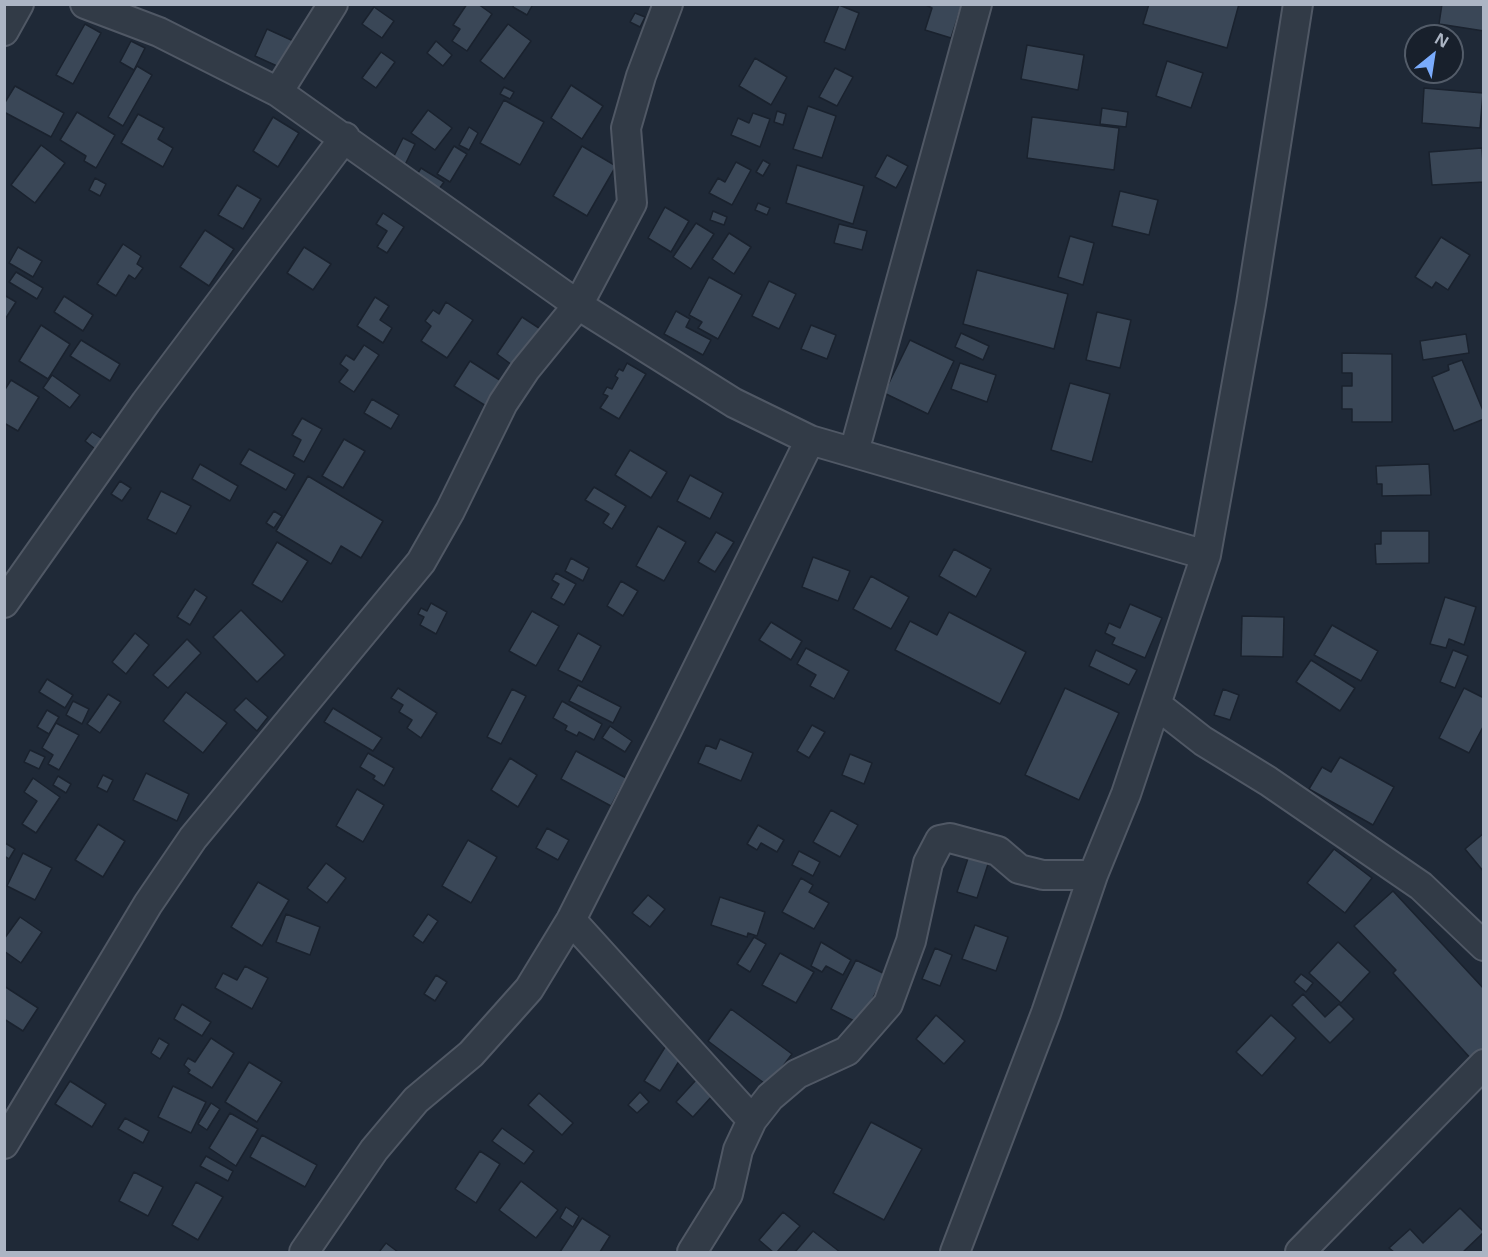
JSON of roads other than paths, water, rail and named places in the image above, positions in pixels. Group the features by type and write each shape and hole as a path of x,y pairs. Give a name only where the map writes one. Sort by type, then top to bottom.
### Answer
{"street":[{"path":"4,31 19,4"},
{"path":"85,4 159,32 278,92 345,137 578,305 734,403 810,440 1206,555"},
{"path":"278,92 333,4"},
{"path":"4,1144 161,885 194,838 421,562 450,511 503,403 525,370 578,305 632,203 626,128 641,76 668,4"},
{"path":"854,452 976,4"},
{"path":"955,1252 1038,1035 1093,875 1126,794 1206,555 1251,304 1298,4"},
{"path":"4,603 146,402 345,137"},
{"path":"304,1252 374,1150 416,1100 471,1054 529,989 571,920 810,440"},
{"path":"1157,705 1203,741 1268,781 1421,886 1484,946"},
{"path":"692,1252 728,1194 738,1150 752,1120 770,1097 797,1074 847,1051 888,1004 911,941 928,863 940,840 950,838 998,851 1019,869 1043,874 1093,875"},
{"path":"571,920 752,1120"},
{"path":"1300,1252 1484,1064"}]}
